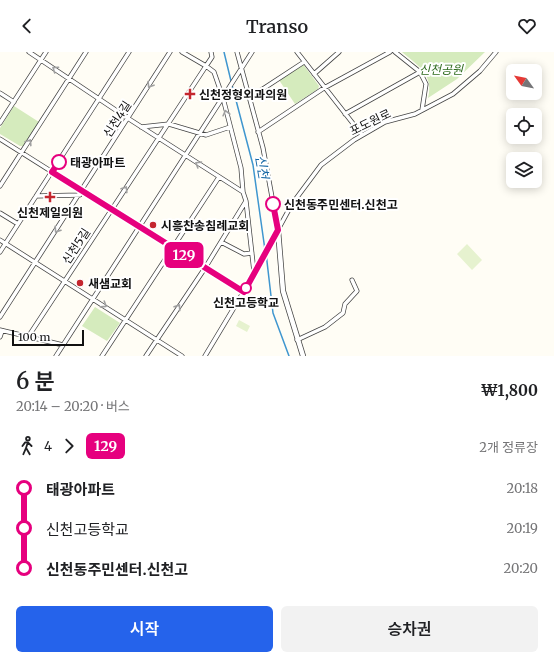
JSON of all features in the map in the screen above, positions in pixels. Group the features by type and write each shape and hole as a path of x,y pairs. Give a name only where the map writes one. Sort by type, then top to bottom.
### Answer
{"street":[{"path":"29,52 140,127 243,192"},
{"path":"0,123 46,52"},
{"path":"0,186 86,52"},
{"path":"0,252 129,52"},
{"name":"신천4길","path":"0,317 129,119 170,52"},
{"path":"182,52 214,72 241,168 243,192 246,201 255,271 205,356"},
{"name":"신천5길","path":"28,337 212,57 211,52"},
{"path":"237,52 258,132 276,232 283,291 303,356"},
{"path":"56,356 252,52"},
{"path":"298,52 324,88 362,135"},
{"path":"314,74 339,52"},
{"path":"258,132 324,88 390,52"},
{"path":"395,52 420,72 426,84 422,110"},
{"name":"포도원로","path":"255,271 292,204 321,165 362,135 385,122 422,110 453,94 480,71 496,52"},
{"path":"249,98 304,62"},
{"path":"345,114 420,72"},
{"path":"0,93 14,102"},
{"path":"140,127 168,124 201,132 206,135 230,127"},
{"path":"0,139 244,292"},
{"path":"102,356 219,177"},
{"path":"36,196 80,195"},
{"path":"146,356 205,268 246,201"},
{"path":"0,213 18,224"},
{"path":"0,240 66,280 182,356"},
{"path":"221,242 244,254 252,253"},
{"path":"297,340 326,327 343,314 345,304 357,291 352,280"},
{"path":"0,337 1,330 63,345"}],"green space":[{"name":"신천공원","path":"402,52 485,52 457,79 428,98 429,83 427,77 419,66"},
{"path":"303,64 319,86 318,89 295,104 279,80"},
{"path":"14,106 39,122 24,146 20,146 0,134 0,128"},
{"path":"467,244 482,260 472,270 457,254"},
{"path":"95,307 120,323 107,341 82,326"},
{"path":"239,320 250,326 247,332 236,326"}],"waterway":[{"name":"신천","path":"224,52 231,81"},
{"name":"신천","path":"232,85 253,165 265,250"},
{"name":"신천","path":"266,253 273,313 289,356"}],"bus line":[{"name":"129","path":"59,162 52,172 244,292 278,230 273,204"}],"place":[{"name":"신천정형외과의원","path":"190,94"},
{"name":"태광아파트","path":"59,162"},
{"name":"신천제일의원","path":"50,197"},
{"name":"신천동주민센터.신천고","path":"273,204"},
{"name":"시흥찬송침례교회","path":"153,225"},
{"name":"새샘교회","path":"80,283"},
{"name":"신천고등학교","path":"246,288"}]}
